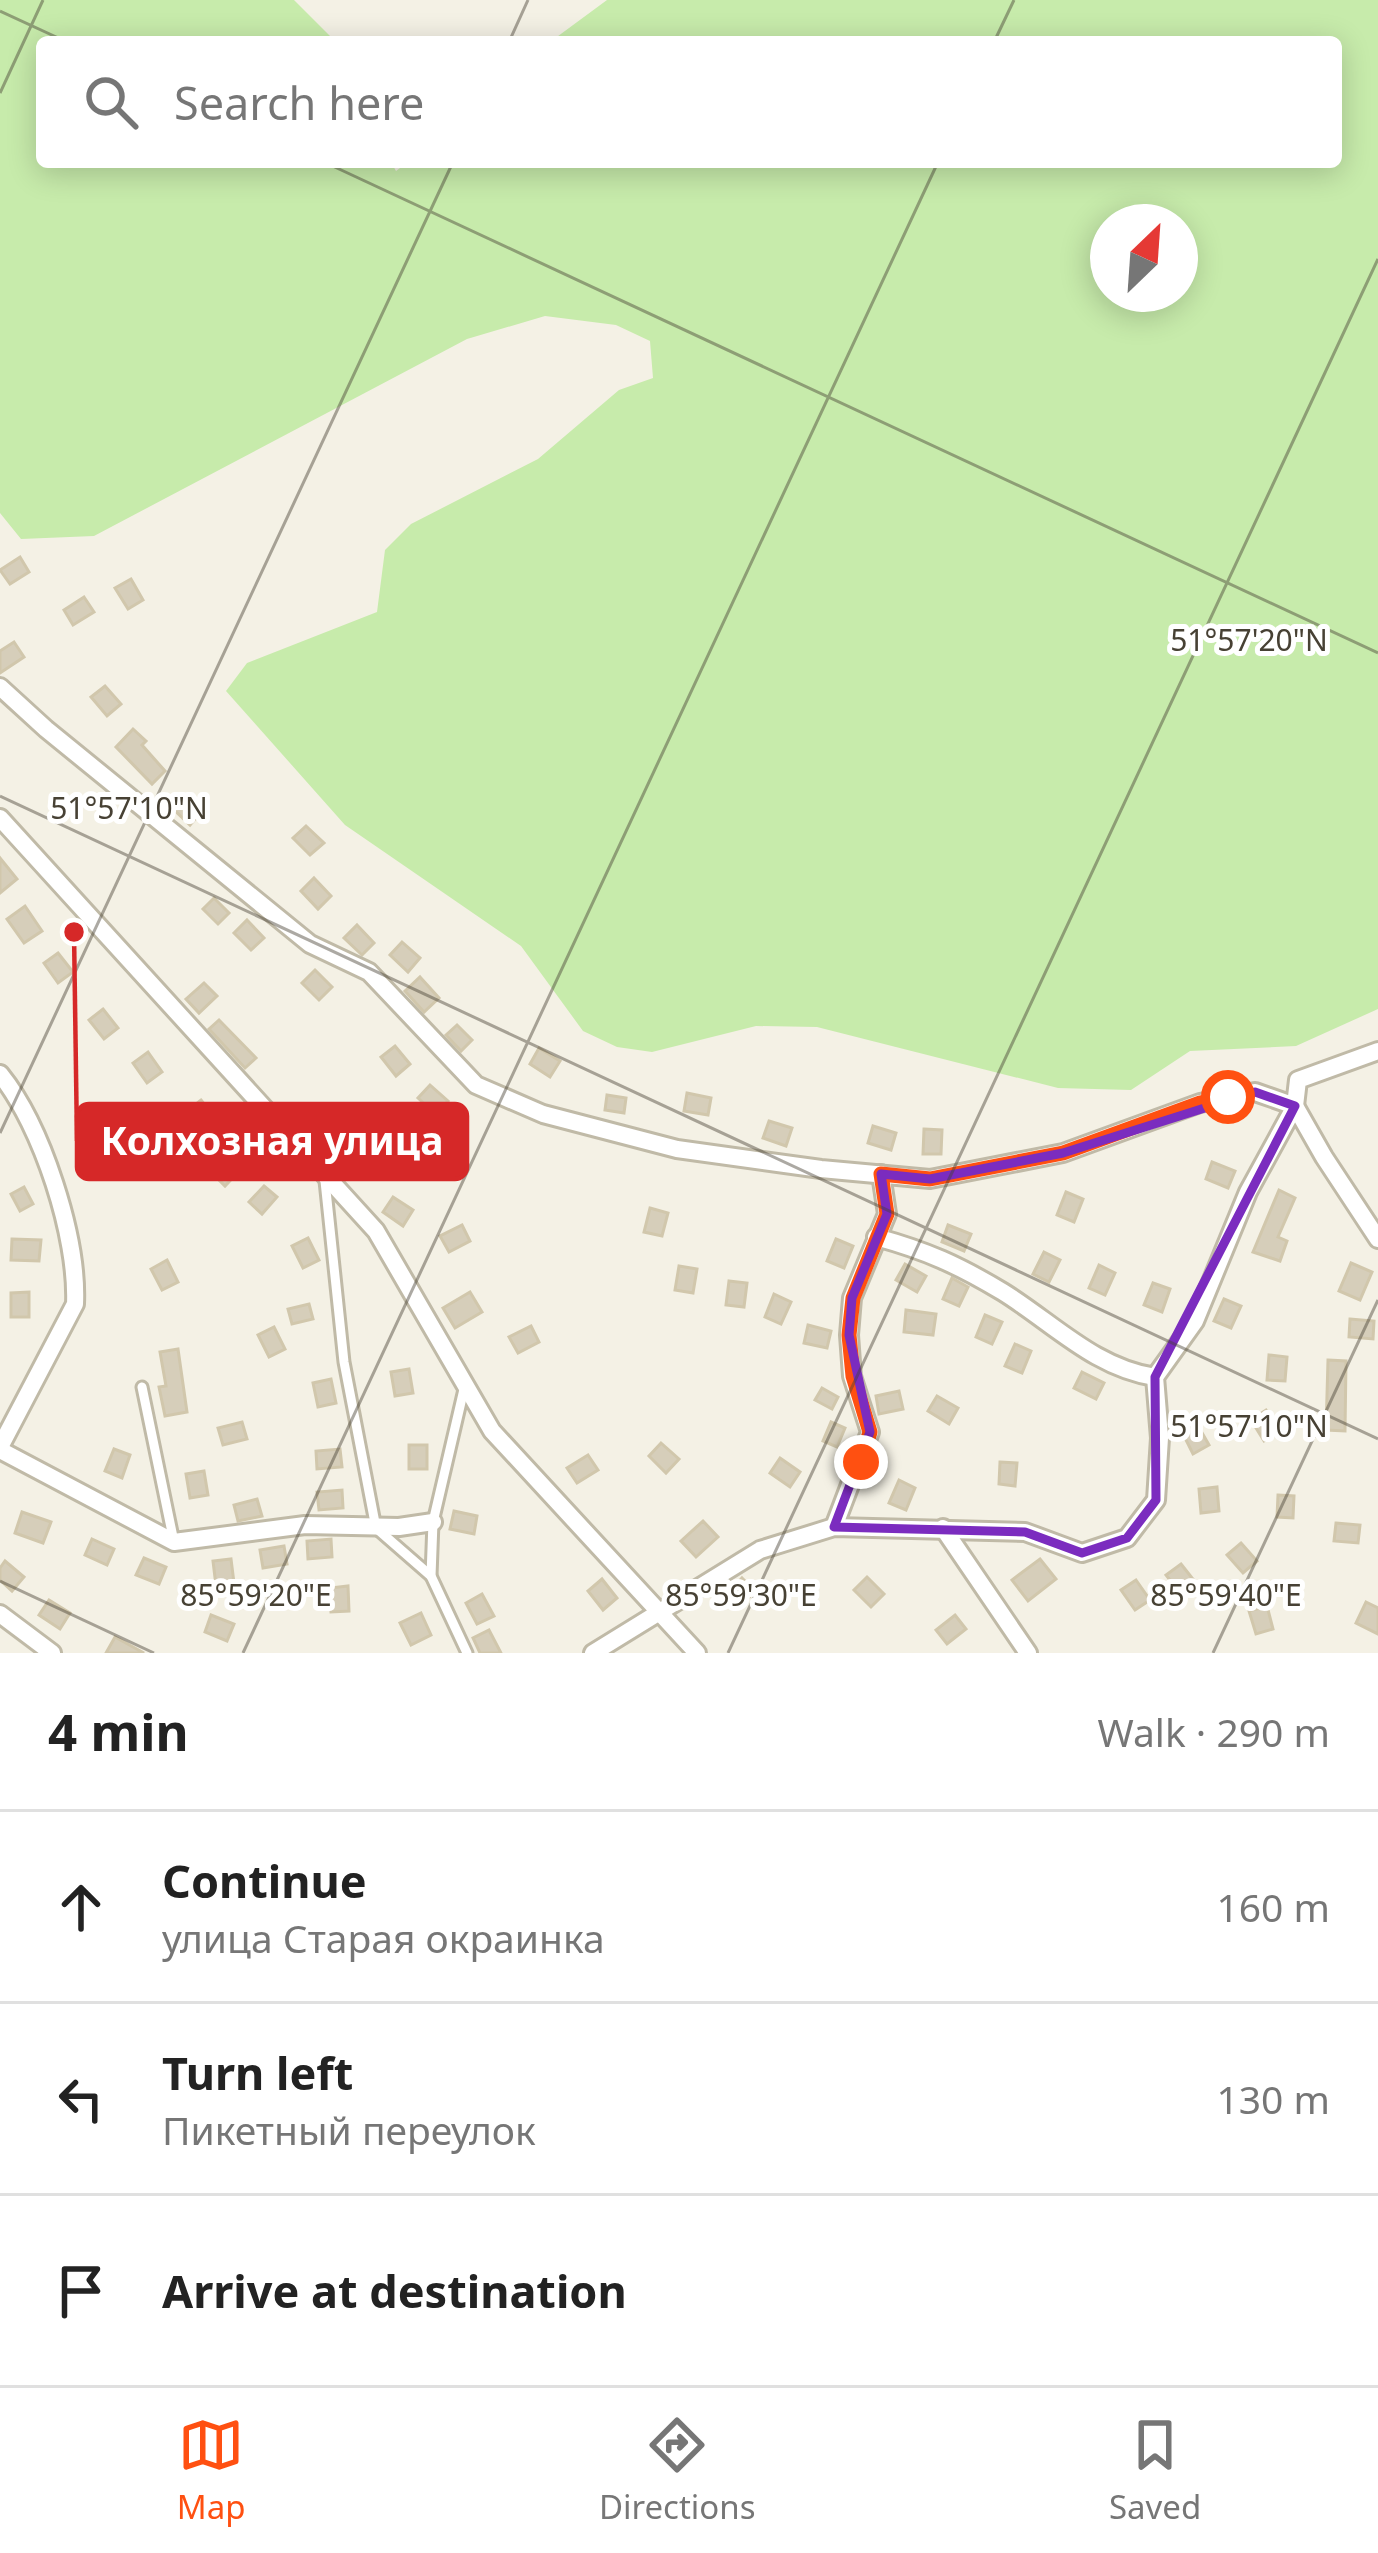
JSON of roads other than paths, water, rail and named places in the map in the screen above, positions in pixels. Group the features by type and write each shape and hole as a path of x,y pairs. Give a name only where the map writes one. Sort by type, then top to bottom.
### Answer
{"street":[{"path":"0,687 310,944 369,973 476,1085 543,1114 677,1149 930,1179 1063,1153 1200,1103 1256,1092 1295,1106 1378,1239"},
{"path":"0,818 376,1231 492,1431 697,1653"},
{"path":"593,1653 760,1550 834,1527 1025,1532 1082,1553 1127,1538 1156,1500 1160,1438 1155,1377 1195,1321 1248,1192 1295,1106 1298,1080 1378,1051"},
{"path":"0,1074 21,1100 68,1225 76,1282 75,1304 0,1449 174,1542 305,1526 376,1528 434,1522"},
{"path":"834,1527 870,1432 853,1376 849,1335 853,1298 887,1214 881,1174"},
{"path":"876,1237 936,1253 1006,1294 1086,1351 1135,1374 1155,1377"},
{"path":"944,1528 1028,1653"},
{"path":"0,1614 52,1653"}],"lane":[{"path":"324,1175 344,1362 376,1528 430,1576 467,1653"},
{"path":"430,1576 434,1522 465,1385"},
{"path":"142,1387 174,1542"}],"place":[{"name":"Колхозная улица","path":"74,932"}]}
